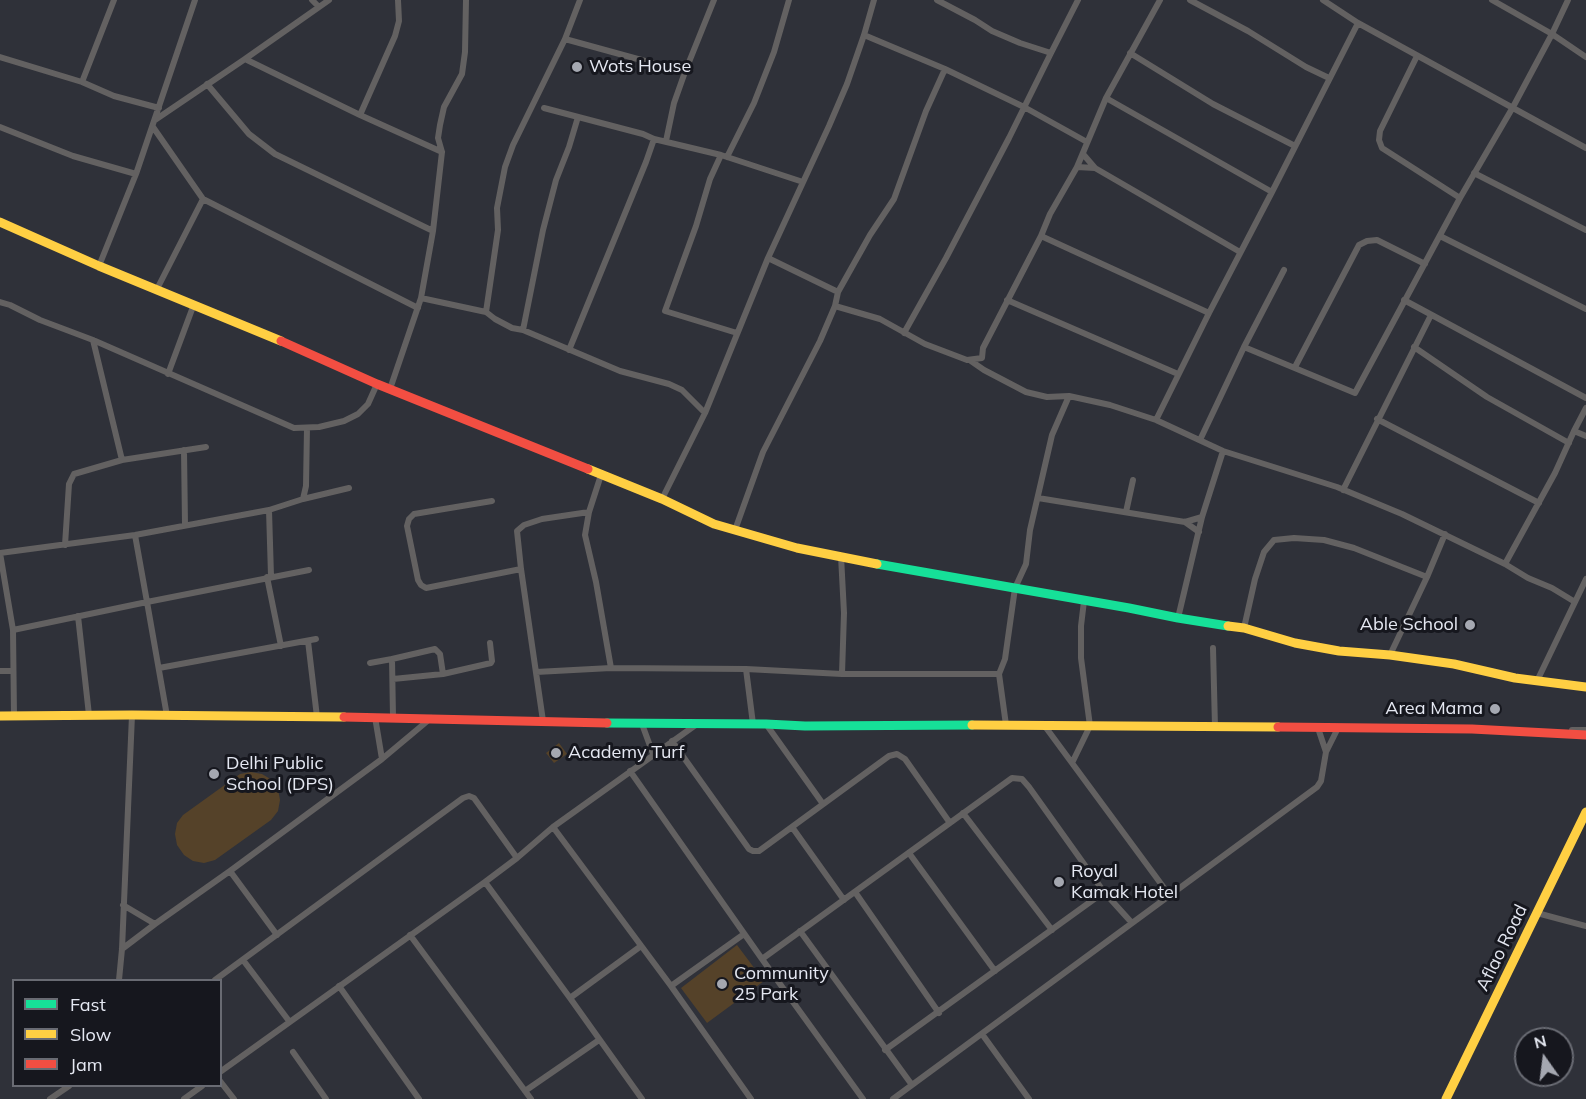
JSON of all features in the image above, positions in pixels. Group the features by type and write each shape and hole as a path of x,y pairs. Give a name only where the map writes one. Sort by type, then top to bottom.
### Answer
{"main road":[{"path":"0,222 377,384 456,414 735,531 797,548 1244,628 1295,643 1340,651 1454,664 1537,681 1586,687"},
{"path":"0,716 393,717 642,724 765,723 805,726 1044,725 1472,729 1586,735"},
{"name":"Aflao Road","path":"1446,1099 1586,812"}],"street":[{"path":"82,82 114,0"},
{"path":"99,266 136,174 195,0"},
{"path":"312,0 319,7"},
{"path":"154,123 329,0"},
{"path":"360,115 395,36 399,21 398,0"},
{"path":"390,389 421,298 433,231 442,152 438,138 444,107 462,74 464,64 466,0"},
{"path":"486,312 498,230 497,207 505,167 513,145 565,39 580,0"},
{"path":"666,141 674,103 714,0"},
{"path":"737,333 665,311 696,226 710,179 754,103 774,52 789,0"},
{"path":"662,499 705,413 768,258 847,84 874,0"},
{"path":"937,0 992,31 1020,43 1051,52"},
{"path":"904,333 946,258 1078,0"},
{"path":"990,373 982,358 983,348 1050,214 1077,167 1106,98 1160,0"},
{"path":"1191,0 1329,78"},
{"path":"1323,0 1358,23 1586,148"},
{"path":"1492,0 1552,34 1586,57"},
{"path":"1245,347 1355,393 1460,198 1513,107 1568,0"},
{"path":"1156,420 1358,23"},
{"path":"864,35 945,69 1024,107 1087,142"},
{"path":"565,39 685,72"},
{"path":"1130,53 1213,104 1295,146"},
{"path":"1417,56 1380,131 1379,140 1382,148 1460,198"},
{"path":"0,57 82,82 114,96 159,108"},
{"path":"245,59 442,152"},
{"path":"735,531 763,452 820,341 835,306 838,292 894,199 926,111 945,69"},
{"path":"207,84 249,134 275,154 433,231"},
{"path":"1106,98 1272,192"},
{"path":"544,108 724,156 803,182"},
{"path":"523,330 543,230 556,180 578,117"},
{"path":"154,123 203,199 418,308"},
{"path":"0,128 73,156 136,174"},
{"path":"569,350 654,139"},
{"path":"1083,154 1095,168 1240,252"},
{"path":"1077,167 1095,168"},
{"path":"1474,173 1586,230"},
{"path":"157,289 203,199"},
{"path":"1041,236 1209,313"},
{"path":"1440,236 1586,309"},
{"path":"1295,367 1359,245 1377,240 1425,264"},
{"path":"768,258 838,292"},
{"path":"1200,440 1284,270"},
{"path":"421,298 486,312 512,328 523,330 620,372 669,384 682,390 705,413"},
{"path":"1007,300 1178,375"},
{"path":"1404,300 1586,398"},
{"path":"0,303 10,305 40,320 93,340 294,428 307,428 344,421 358,414 368,404 377,384"},
{"path":"168,374 194,304"},
{"path":"835,306 880,319 924,344 971,361 1026,392 1047,397 1069,396 1110,405 1156,420 1223,451 1343,490 1445,534 1575,602"},
{"path":"1343,490 1431,315"},
{"path":"93,340 122,460"},
{"path":"1414,347 1487,397 1569,443"},
{"path":"971,361 982,358"},
{"path":"1006,725 999,674 1005,658 1015,588 1026,564 1030,530 1052,435 1069,396"},
{"path":"1505,564 1539,503 1586,408"},
{"path":"1377,419 1539,503"},
{"path":"303,499 306,486 307,428"},
{"path":"1574,430 1586,436"},
{"path":"65,545 69,484 74,474 122,460 206,447"},
{"path":"184,450 185,525"},
{"path":"1178,618 1202,517 1223,451"},
{"path":"601,475 589,512 585,535 611,668"},
{"path":"1126,512 1133,480"},
{"path":"14,716 13,630 0,552 135,535 269,510 349,488"},
{"path":"1038,498 1185,522 1202,517"},
{"path":"492,501 414,514 409,519 407,526 418,580 426,588 520,569"},
{"path":"269,510 269,577 281,646"},
{"path":"543,721 520,569 517,531 524,525 542,519 589,512"},
{"path":"1185,522 1198,532"},
{"path":"1390,655 1445,534"},
{"path":"135,535 167,716"},
{"path":"1244,628 1255,579 1264,552 1274,540 1294,538 1324,540 1354,548 1427,577"},
{"path":"841,556 844,613 842,674"},
{"path":"13,630 309,570"},
{"path":"1537,681 1586,579"},
{"path":"1072,764 1090,726 1082,658 1084,601"},
{"path":"78,616 89,715"},
{"path":"159,668 316,639"},
{"path":"308,641 317,717"},
{"path":"393,679 443,674 491,663 490,643"},
{"path":"1213,648 1215,727"},
{"path":"370,663 435,649 440,654 443,674"},
{"path":"392,659 393,717"},
{"path":"536,672 611,668 746,669 842,674 999,674"},
{"path":"746,669 753,724"},
{"path":"0,670 13,671"},
{"path":"119,979 132,715"},
{"path":"375,717 382,759"},
{"path":"122,949 382,759 431,718"},
{"path":"765,723 823,804"},
{"path":"642,724 653,754"},
{"path":"222,1071 485,882 553,827 698,724"},
{"path":"1044,725 1170,896"},
{"path":"1318,728 1326,752"},
{"path":"893,1099 1317,788 1321,781 1326,752 1338,728"},
{"path":"1530,731 1586,730"},
{"path":"672,741 749,849 753,851 759,851 890,756 897,754 905,759 950,823"},
{"path":"630,771 863,1099"},
{"path":"762,959 1012,778 1022,779 1029,787 1104,892 1132,923"},
{"path":"218,979 463,798 469,796 474,798 517,858"},
{"path":"963,813 1052,930"},
{"path":"553,827 671,986 751,1099"},
{"path":"792,827 844,900"},
{"path":"909,853 995,971"},
{"path":"230,871 278,935"},
{"path":"485,882 642,1099"},
{"path":"855,892 939,1013"},
{"path":"885,1050 1104,892"},
{"path":"123,905 155,924"},
{"path":"1537,913 1586,926"},
{"path":"800,932 912,1086"},
{"path":"671,986 744,934"},
{"path":"410,935 531,1099"},
{"path":"570,998 641,946"},
{"path":"243,960 289,1022"},
{"path":"339,986 419,1099"},
{"path":"982,1034 1027,1098"},
{"path":"525,1090 599,1040"},
{"path":"293,1052 326,1099"},
{"path":"222,1084 234,1099"},
{"path":"50,1099 68,1087"},
{"path":"184,1099 201,1087"}],"shaded area":[{"name":"Academy Turf","path":"559,743 567,754 554,763 546,753"},
{"path":"251,772 262,774 272,780 278,789 280,800 278,811 271,820 215,860 204,863 193,861 184,855 177,845 175,834 177,823 183,815 240,774"},
{"name":"Community 25 Park","path":"737,945 764,981 707,1023 681,988"}],"traffic: fast":[{"path":"877,564 1228,626"},
{"path":"607,723 805,726 972,725"}],"traffic: slow":[{"path":"0,222 99,266 281,341"},
{"path":"588,469 662,499 714,524 797,548 877,564"},
{"path":"1228,626 1244,628 1295,643 1339,651 1454,664 1515,678 1586,687"},
{"path":"0,716 344,717"},
{"path":"972,725 1278,727"},
{"path":"1446,1099 1586,812"}],"traffic: jam":[{"path":"281,341 377,384 588,469"},
{"path":"344,717 607,723"},
{"path":"1278,727 1472,729 1586,735"}],"place":[{"name":"Wots House","path":"577,67"},
{"name":"Able School","path":"1470,625"},
{"name":"Area Mama","path":"1495,709"},
{"name":"Academy Turf","path":"556,753"},
{"name":"Delhi Public School (DPS)","path":"214,774"},
{"name":"Royal Kamak Hotel","path":"1059,882"},
{"name":"Community 25 Park","path":"722,984"}]}
